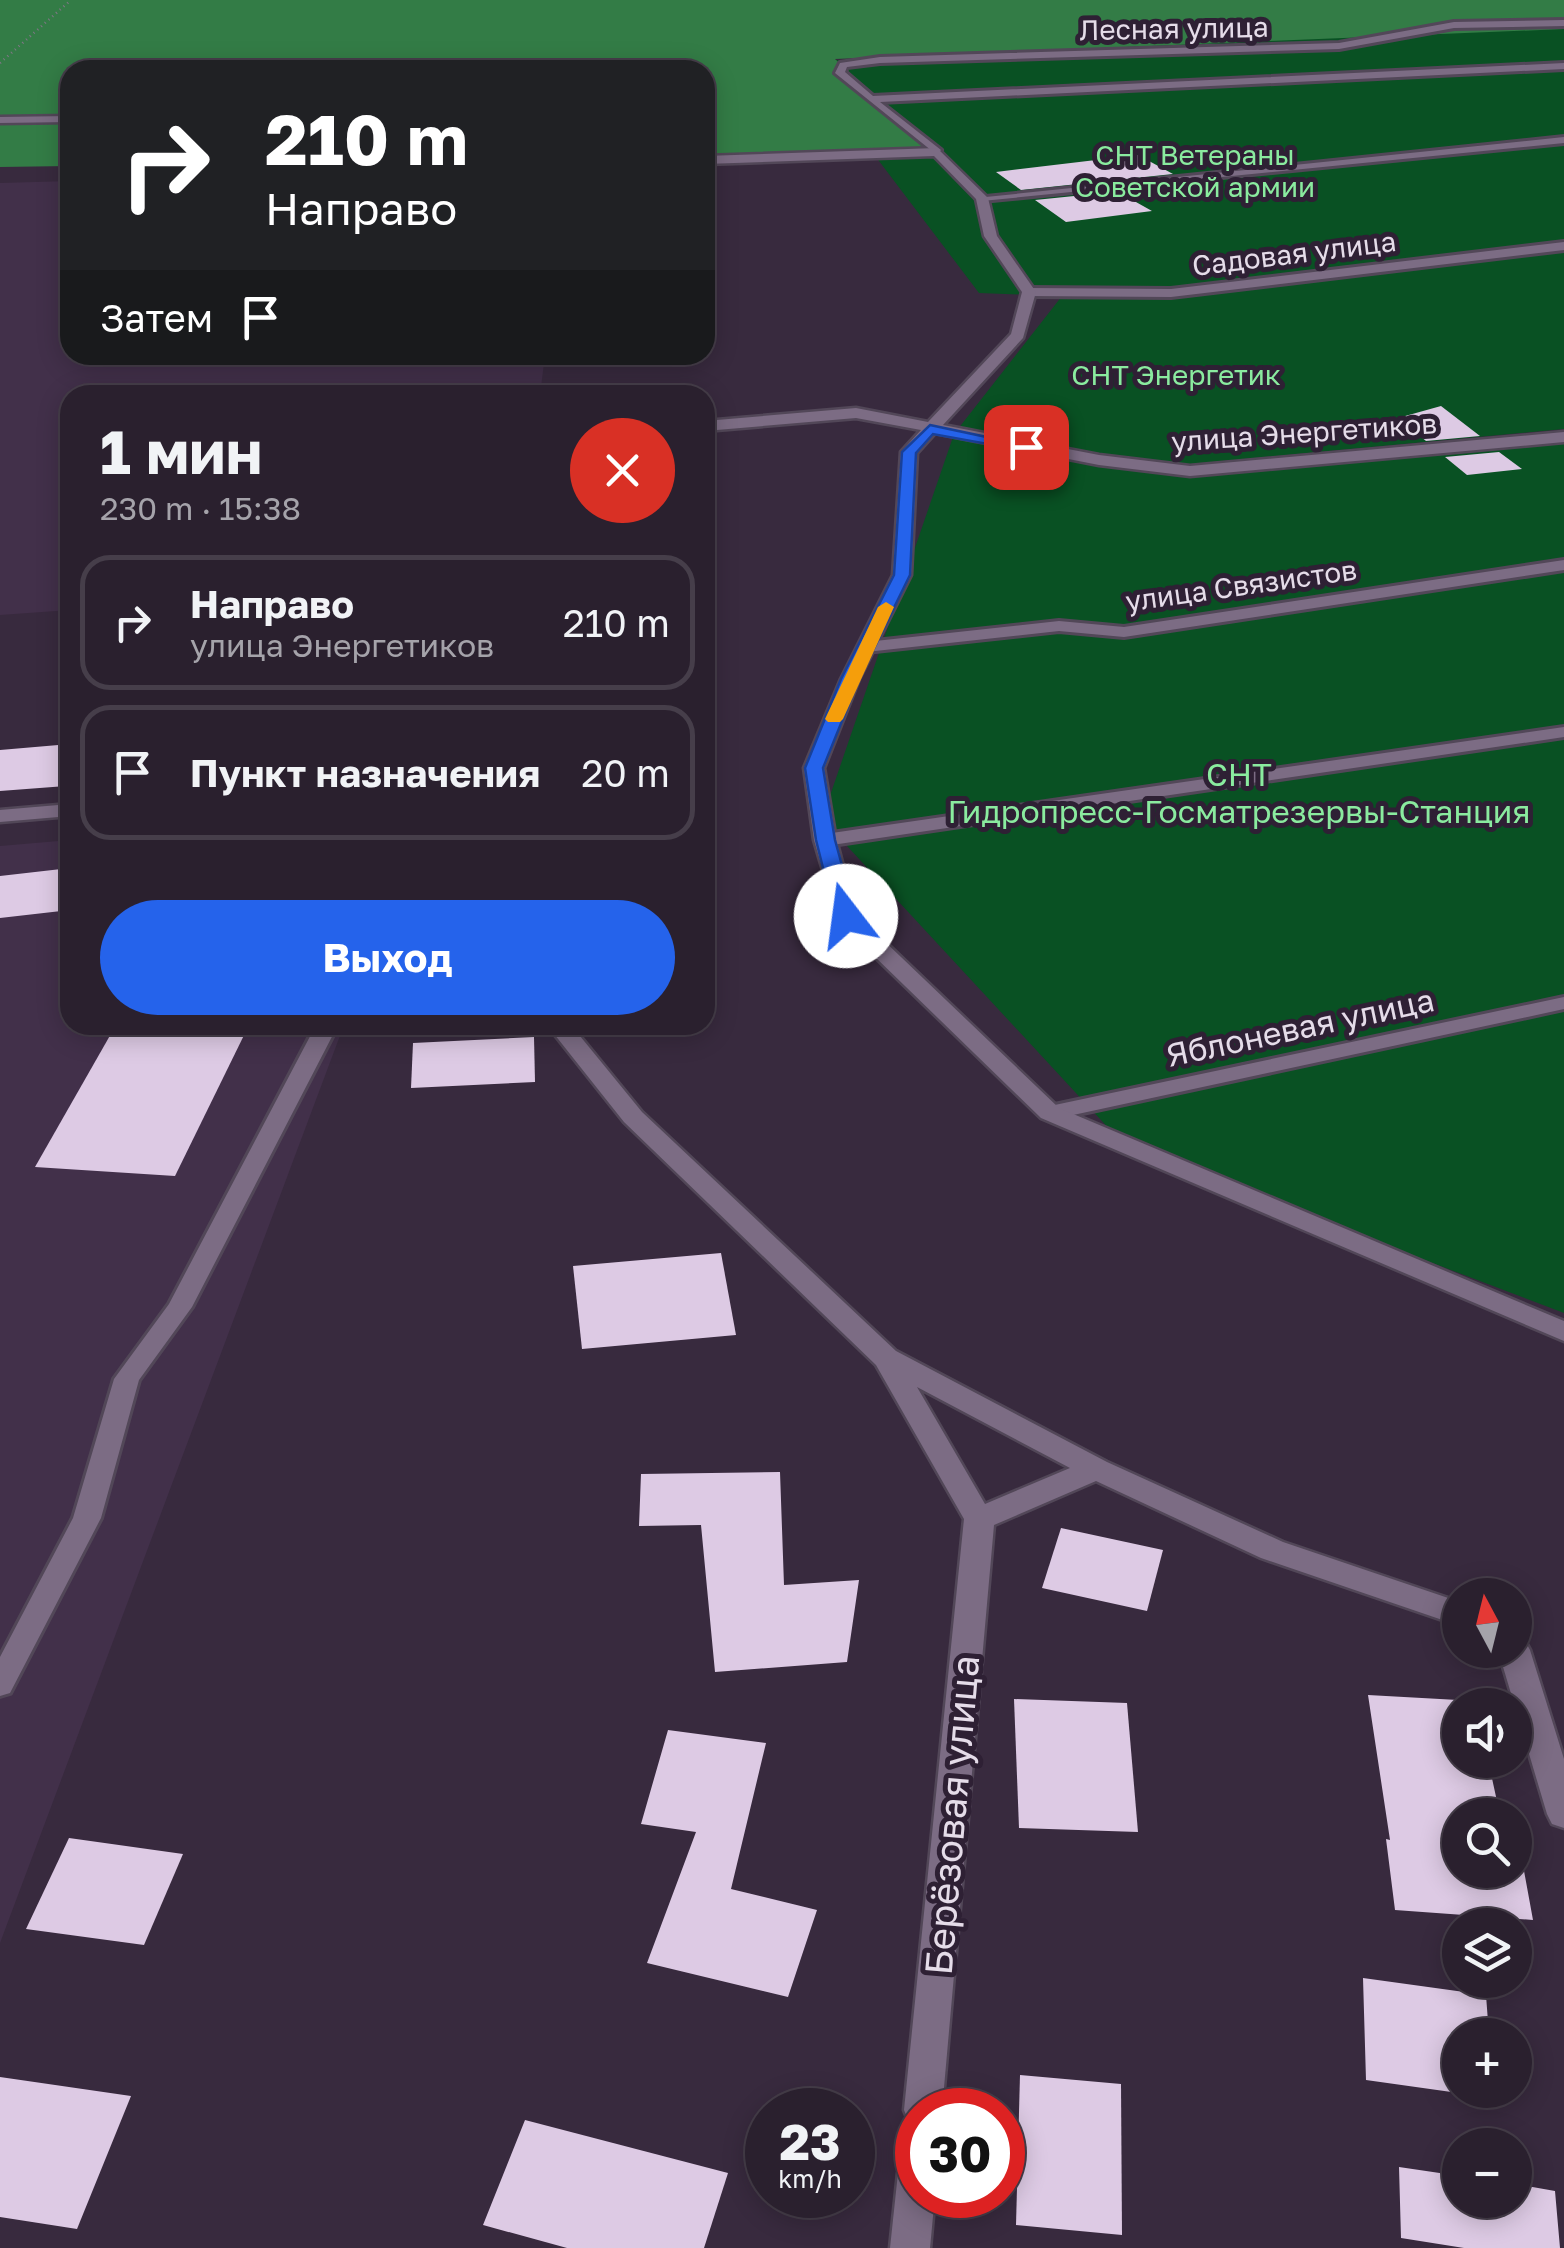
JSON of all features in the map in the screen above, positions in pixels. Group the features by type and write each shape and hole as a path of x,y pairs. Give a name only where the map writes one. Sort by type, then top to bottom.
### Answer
{"street":[{"path":"0,120 60,119"},
{"path":"715,160 937,152 982,198 981,212 987,231 1029,292 1018,336 909,452 902,575 814,768 825,840 846,916 1050,1113 1564,1332"},
{"name":"улица Энергетиков","path":"715,425 856,413 1099,460 1190,471 1564,437"},
{"path":"0,816 60,811"},
{"path":"567,1035 634,1116 886,1358 1096,1469 1272,1550 1442,1608"},
{"path":"886,1358 979,1520 1096,1469"},
{"name":"Берёзовая улица","path":"926,2088 979,1520"},
{"path":"1519,1668 1564,1814"},
{"path":"910,2248 913,2218"}],"lane":[{"name":"Лесная улица","path":"873,99 840,72 844,66 880,60 1338,46 1454,25 1564,23"},
{"path":"873,99 1564,66"},
{"path":"873,99 937,152"},
{"path":"982,198 1564,140"},
{"name":"Садовая улица","path":"1029,292 1171,293 1564,246"},
{"name":"улица Связистов","path":"866,647 1059,626 1124,632 1564,566"},
{"path":"825,840 1564,732"},
{"name":"Яблоневая улица","path":"1050,1113 1564,1004"},
{"path":"0,1686 87,1518 127,1379 180,1307 322,1035"}],"path":[{"path":"0,63 71,0"}],"shaded area":[{"path":"60,181 60,365 544,365 541,385 60,385 60,611 0,615 0,183"},
{"path":"60,841 60,1035 340,1035 0,1943 0,846"}],"green space":[{"path":"0,0 1564,0 1564,29 835,59 931,150 715,157 715,60 60,60 60,166 0,167"},
{"name":"СНТ Гидропресс-Госматрезервы-Станция","path":"1564,20 1564,429 1169,466 1190,471 1564,433 1564,1313 1125,1146 822,819 954,434 1062,296 979,293 804,62"}],"building":[{"path":"1138,155 1173,174 1021,190 996,172"},
{"path":"1192,184 1200,188 1127,197 1152,211 1066,222 1035,200"},
{"path":"1441,406 1480,436 1426,441 1398,418"},
{"path":"1499,452 1522,469 1467,475 1445,457"},
{"path":"60,745 60,786 0,791 0,750"},
{"path":"60,869 60,911 0,918 0,876"},
{"path":"110,1035 244,1035 175,1176 35,1167"},
{"path":"534,1037 535,1082 411,1088 413,1043"},
{"path":"721,1253 736,1335 582,1349 573,1266"},
{"path":"780,1472 784,1585 859,1580 847,1662 715,1672 701,1525 639,1526 641,1474"},
{"path":"1061,1528 1163,1550 1147,1611 1042,1588"},
{"path":"1368,1695 1442,1699 1442,1778 1492,1778 1496,1798 1442,1798 1442,1888 1527,1888 1531,1908 1442,1908 1442,1913 1395,1910 1386,1839 1390,1840"},
{"path":"1014,1699 1127,1703 1138,1832 1019,1828"},
{"path":"668,1730 766,1743 731,1889 817,1910 788,1997 647,1963 696,1832 641,1824"},
{"path":"69,1838 183,1854 144,1945 26,1929"},
{"path":"1363,1978 1442,1989 1442,1998 1486,1998 1488,2018 1442,2018 1442,2091 1366,2080"},
{"path":"1020,2075 1121,2084 1122,2235 1016,2225 1016,2218 1025,2218 1025,2088 1020,2088"},
{"path":"0,2077 131,2096 77,2229 0,2217"},
{"path":"525,2120 728,2173 704,2248 567,2248 483,2225"},
{"path":"1399,2167 1442,2173 1442,2218 1532,2218 1532,2187 1555,2191 1560,2248 1464,2248 1401,2238"}],"slow traffic":[{"path":"834,719 886,607"}],"route":[{"path":"846,916 825,840 814,768 850,679 902,575 909,452 930,430 1026,447"}],"park label":[{"name":"СНТ Ветераны Советской армии","path":"1195,170"},
{"name":"СНТ Энергетик","path":"1176,374"}]}
